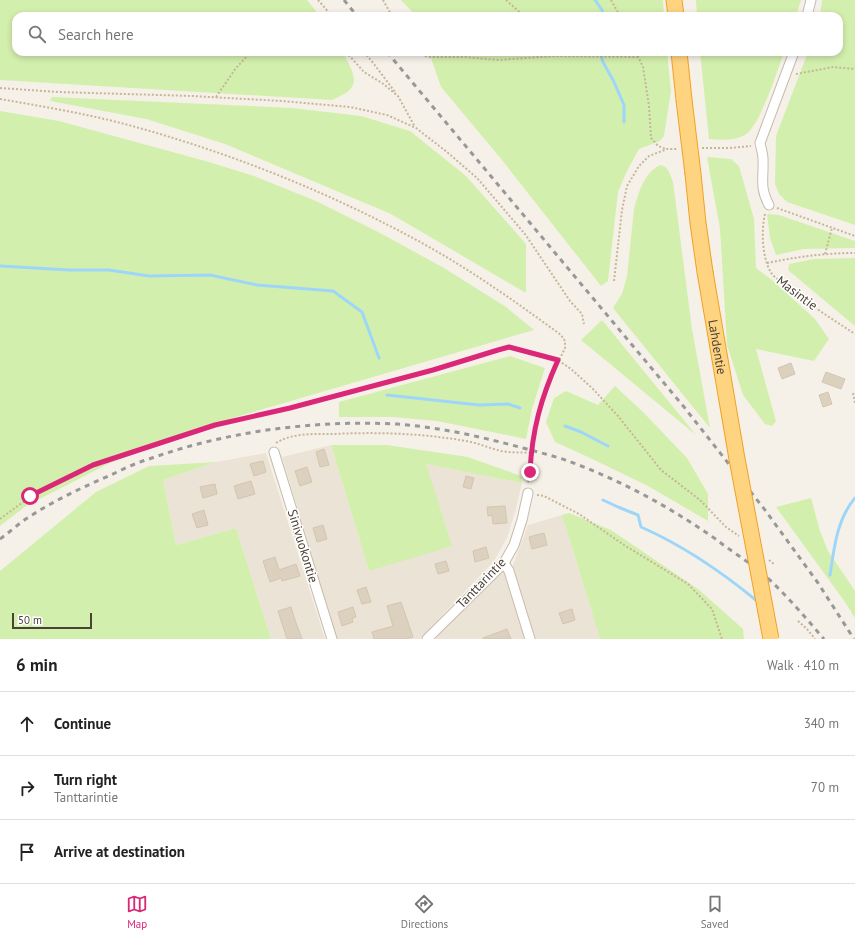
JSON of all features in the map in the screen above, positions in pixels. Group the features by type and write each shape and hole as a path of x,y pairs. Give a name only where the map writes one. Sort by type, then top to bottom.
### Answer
{"highway":[{"path":"674,0 676,12"},
{"name":"Lahdentie","path":"679,56 705,272 737,459 771,639"}],"street":[{"path":"807,12 811,0"},
{"path":"769,205 764,196 762,185 763,158 760,143 792,56"},
{"name":"Sinivuokontie","path":"274,452 332,639"},
{"name":"Tanttarintie","path":"431,637 504,562 514,546 528,493"},
{"path":"504,562 509,571 530,639"}],"path":[{"path":"318,0 328,12"},
{"path":"384,0 390,12"},
{"path":"506,0 520,12"},
{"path":"611,0 618,12"},
{"path":"216,97 236,68 247,56"},
{"path":"350,56 364,72 382,83 398,96"},
{"path":"367,56 398,96 416,128"},
{"path":"425,56 498,60 554,56 639,57 643,67 649,106 651,138 658,146 667,149 649,156 639,166 627,186 622,210 614,280"},
{"path":"785,76 833,67 855,69"},
{"path":"0,88 58,92 216,97 350,107 387,115 416,128 477,178 525,234 563,291 582,314 584,324"},
{"path":"0,99 120,123 186,142 240,160 299,184 423,243 488,282 561,335 565,341 565,348 545,390 536,421 531,453 528,493 544,496 580,514 624,545 688,584 712,609 722,639"},
{"path":"706,148 730,148 760,143"},
{"path":"769,205 855,236"},
{"name":"Masintie","path":"769,205 764,215 762,230 767,263 773,275 798,296 855,334"},
{"path":"825,254 832,228"},
{"path":"767,263 825,254 855,253"},
{"path":"0,519 30,496 93,465 215,425 290,408 433,370 509,347 558,360 571,369 597,393 618,416 661,470 700,500 726,526 745,541"},
{"path":"853,393 855,403"},
{"path":"274,452 276,443 292,436 308,434 386,432 466,441 507,452 531,453"},
{"path":"769,560 775,565"},
{"path":"798,621 815,639"}],"shaded area":[{"path":"331,445 369,571 426,464 522,483 507,538 494,561 420,639 337,639 282,457"},
{"path":"266,453 325,639 271,639 236,528 176,545 163,480 216,462"},
{"path":"562,515 600,639 535,639 513,573 513,565 528,525"},
{"path":"503,571 525,639 437,639 435,633"}],"green space":[{"path":"0,0 307,0 317,12 12,12 12,56 345,56 351,68 354,80 353,86 349,91 332,100 0,80"},
{"path":"401,0 663,0 664,12 412,12"},
{"path":"696,0 801,0 797,12 697,12"},
{"path":"822,0 855,0 855,225 787,202 779,194 775,184 776,136 806,56 843,56 843,12 820,12"},
{"path":"430,56 667,56 671,91 664,136 660,141 639,149 618,192 608,281 601,286 502,160 441,87"},
{"path":"700,56 783,56 757,121 751,130 741,137 732,139 709,139"},
{"path":"52,97 292,108 361,116 410,131 466,176 526,244 526,293 391,214 225,144 146,119 50,101"},
{"path":"0,111 59,121 209,162 254,176 316,201 382,234 444,268 506,307 534,330 233,418 110,463 26,506 0,526"},
{"path":"707,157 731,159 739,166 754,219 756,268 772,280 815,319 829,339 814,361 756,349 776,421 772,426 765,424 743,395 727,345 720,229"},
{"path":"660,165 667,169 673,182 692,329 710,428 613,308 622,294 627,276 634,209 638,196 642,184 649,173"},
{"path":"767,214 779,215 855,241 855,248 804,249 776,255 770,238"},
{"path":"855,258 855,326 788,270 789,264 814,259"},
{"path":"602,320 696,435 581,340"},
{"path":"510,356 545,368 532,409 526,439 437,421 392,417 339,417 339,402"},
{"path":"615,386 643,412 687,458 708,494 708,521 648,486 555,442 546,422 554,398 566,391 598,405"},
{"path":"331,445 387,445 468,457 521,476 522,483 426,464 452,546 369,571"},
{"path":"216,462 163,480 176,545 236,528 271,639 0,639 0,571 96,492 149,466"},
{"path":"811,498 820,531 828,551 855,591 855,618 776,507"},
{"path":"569,513 611,530 698,589 743,629 744,639 600,639 562,515"}],"building":[{"path":"791,363 795,374 782,379 778,368"},
{"path":"826,372 845,379 841,389 822,382"},
{"path":"828,392 832,404 823,407 819,395"},
{"path":"324,449 329,465 320,467 316,452"},
{"path":"263,461 266,472 254,476 250,464"},
{"path":"307,467 312,482 300,486 295,471"},
{"path":"466,476 474,478 471,489 463,487"},
{"path":"251,481 255,494 238,499 234,486"},
{"path":"215,484 217,494 203,498 200,487"},
{"path":"505,506 507,523 493,524 492,515 488,516 487,507"},
{"path":"204,510 208,525 197,528 192,514"},
{"path":"323,525 327,539 317,542 313,528"},
{"path":"544,533 547,545 532,549 529,537"},
{"path":"486,547 489,558 475,562 473,551"},
{"path":"275,557 279,570 296,564 300,576 282,581 281,578 270,582 263,561"},
{"path":"446,561 449,571 438,574 435,564"},
{"path":"366,587 371,602 362,604 357,590"},
{"path":"401,602 413,637 406,639 374,639 372,632 393,626 387,606"},
{"path":"291,607 302,639 287,639 278,611"},
{"path":"353,607 356,617 352,618 353,622 342,626 338,612"},
{"path":"572,609 575,620 563,624 559,613"},
{"path":"507,629 511,639 483,639 483,638"}],"waterway":[{"path":"595,0 602,12"},
{"path":"601,56 624,105 624,122"},
{"path":"0,266 70,270 109,270 149,276 210,275 257,285 333,291 362,312 379,358"},
{"path":"387,395 479,405 508,404 520,408"},
{"path":"565,426 581,432 608,446"},
{"path":"830,575 840,524 855,498"},
{"path":"603,500 638,515 641,527 672,542 702,560 757,601"}],"railway":[{"path":"344,0 354,12"},
{"path":"390,56 684,407 765,510 818,583 854,639"},
{"path":"0,539 25,519 69,494 134,464 179,449 240,435 302,426 365,423 413,425 476,436 550,455 595,471 631,488 666,507 717,540 761,572 786,596 824,639"}],"route":[{"path":"30,496 93,465 215,425 290,408 348,391 433,370 509,347 558,360 543,396 536,421 531,450 530,472"}]}
